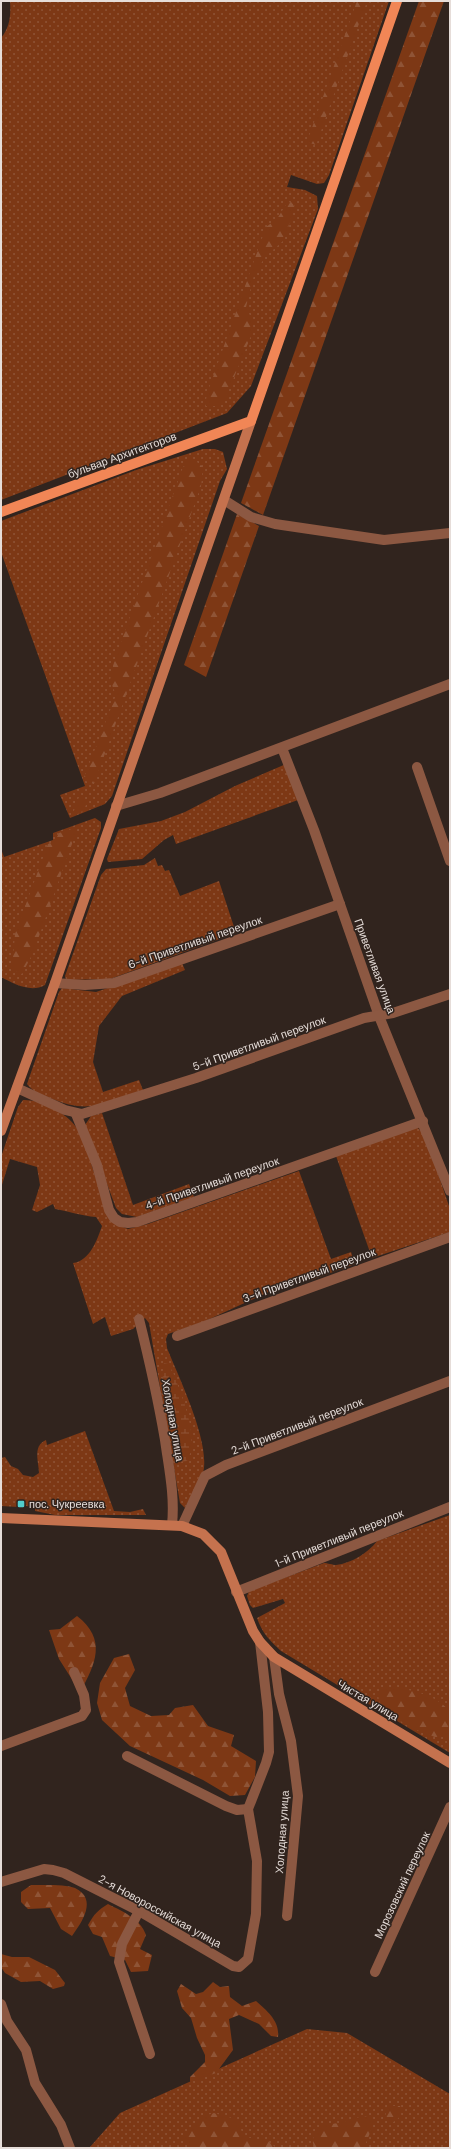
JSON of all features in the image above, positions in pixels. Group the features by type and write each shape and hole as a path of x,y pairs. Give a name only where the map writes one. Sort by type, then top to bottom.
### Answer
{"main road":[{"path":"1,1131 55,983 398,1"},
{"name":"бульвар Архитекторов","path":"1,512 251,420"},
{"name":"Чистая улица","path":"1,1518 177,1526 204,1534 221,1552 253,1632 274,1657 450,1763"}],"street":[{"path":"224,500 252,517 263,521 377,539 420,538 450,533"},
{"path":"116,806 160,793 450,684"},
{"name":"Приветливая улица","path":"282,748 314,830 379,1016 423,1121 450,1191"},
{"path":"417,767 450,860"},
{"name":"6-й Приветливый переулок","path":"55,983 85,986 114,983 340,904"},
{"name":"5-й Приветливый переулок","path":"76,1114 82,1114 196,1078 364,1018 379,1016 450,994"},
{"path":"17,1088 76,1114"},
{"name":"4-й Приветливый переулок","path":"76,1114 97,1164 109,1210 114,1218 128,1223 144,1219 423,1121"},
{"name":"3-й Приветливый переулок","path":"177,1336 450,1237"},
{"name":"Холодная улица","path":"139,1319 158,1401 172,1483 177,1526"},
{"name":"2-й Приветливый переулок","path":"177,1526 205,1476 226,1465 450,1381"},
{"name":"1-й Приветливый переулок","path":"236,1592 450,1507"},
{"path":"127,1756 226,1806 237,1810 248,1809 269,1752 268,1712 260,1642"},
{"name":"Холодная улица","path":"274,1657 279,1694 291,1741 298,1796 287,1916"},
{"path":"1,1746 82,1716 86,1710 84,1695 74,1672"},
{"name":"Морозовский переулок","path":"375,1972 450,1808"},
{"name":"2-я Новороссийская улица","path":"1,1882 29,1872 53,1870 78,1880 139,1911 223,1960 239,1966 244,1964 251,1952 256,1914 258,1861 248,1809"},
{"path":"139,1911 122,1944 118,1962 150,2054"},
{"path":"1,2004 4,2022 26,2050 35,2083 61,2125 68,2147"}],"green space":[{"path":"10,1 389,1 329,175 324,183 317,184 291,175 287,187 305,190 317,196 318,209 251,386 227,413 1,500 1,38 9,21"},
{"path":"357,1 367,1 316,145 307,142"},
{"path":"419,1 444,1 263,515 241,503"},
{"path":"291,202 295,206 284,240 265,257 254,275 246,307 253,322 253,331 226,397 216,406 205,406 207,394 266,227 277,219 287,203"},
{"path":"203,449 215,449 223,452 227,469 220,481 112,796 105,804 70,818 60,795 85,786 1,552 1,521 136,470"},
{"path":"192,458 203,467 201,486 94,784 83,780 116,695 110,680 114,662 183,467"},
{"path":"237,514 259,526 206,677 184,665"},
{"path":"286,764 298,800 176,844 173,835 164,840 142,859 108,862 107,859 119,829 161,821 185,812 235,786"},
{"path":"79,797 88,800 83,812 72,816"},
{"path":"95,818 101,822 101,828 45,985 28,988 17,985 1,977 1,849 4,857 53,840 53,833"},
{"path":"78,827 33,953 22,974 12,969 15,934 48,844 55,841 59,833"},
{"path":"155,858 158,866 162,865 165,871 169,870 180,896 219,881 236,933 110,979 66,980 65,976 101,875 106,869 144,865"},
{"path":"182,963 185,970 122,996 99,1026 93,1062 103,1092 139,1080 143,1090 107,1103 76,1106 40,1094 29,1087 27,1084 59,992 62,988 96,992"},
{"path":"23,1100 30,1100 52,1108 66,1117 76,1127 85,1145 98,1184 118,1225 128,1229 148,1224 299,1171 331,1259 351,1252 355,1264 311,1280 299,1278 203,1322 168,1334 166,1339 167,1348 186,1393 198,1428 204,1460 202,1477 185,1508 180,1503 149,1323 145,1318 133,1329 111,1336 105,1317 93,1324 73,1263 84,1258 92,1249 102,1226 96,1217 55,1209 53,1204 37,1212 32,1210 40,1185 37,1167 10,1159 1,1188 1,1157 18,1107"},
{"path":"102,1113 133,1205 189,1184 194,1197 137,1217 122,1214 116,1208 85,1125 91,1116"},
{"path":"417,1127 425,1135 450,1209 450,1232 372,1258 336,1156"},
{"path":"164,1363 168,1364 173,1372 185,1404 191,1429 191,1452 187,1461 180,1462 175,1455 172,1445 164,1393"},
{"path":"85,1431 114,1511 130,1512 143,1509 146,1515 55,1515 35,1511 35,1507 26,1506 25,1503 18,1502 18,1507 1,1506 1,1458 5,1457 11,1466 18,1469 23,1475 33,1477 39,1473 37,1455 39,1446 42,1443 46,1440 47,1445"},
{"path":"450,1515 450,1753 281,1651 273,1644 261,1628 257,1618 285,1603 283,1599 253,1608 250,1605 247,1596 249,1591 324,1563 336,1565 354,1560 377,1541"},
{"path":"77,1616 92,1634 96,1652 94,1662 86,1682 80,1692 59,1659 49,1630 60,1629"},
{"path":"129,1654 135,1670 125,1688 130,1706 151,1716 169,1715 175,1708 193,1705 208,1726 234,1735 231,1746 256,1761 255,1777 245,1795 230,1796 203,1780 130,1746 102,1720 97,1703 100,1683 114,1658"},
{"path":"385,1687 420,1693 437,1700 450,1712 448,1736 435,1737 414,1729 392,1717 380,1706 378,1694"},
{"path":"31,1885 66,1886 75,1888 82,1893 86,1898 86,1911 72,1936 61,1929 50,1908 28,1909 21,1902 21,1892"},
{"path":"108,1904 130,1916 140,1924 143,1929 146,1935 140,1949 152,1955 148,1971 131,1972 125,1960 110,1956 102,1937 93,1934 88,1925 96,1913"},
{"path":"1,1954 12,1957 29,1957 55,1970 65,1983 64,1986 53,1989 40,1981 21,1982 5,1973 1,1967"},
{"path":"213,1982 220,1987 229,1986 230,1997 242,2006 256,2001 275,2021 278,2037 271,2036 259,2024 239,2015 229,2019 233,2050 216,2073 190,2082 190,2077 205,2062 205,2055 197,2038 191,2018 182,2008 177,1991 181,1984 196,1994 203,1992"},
{"path":"307,2029 347,2033 450,2094 450,2148 87,2148 90,2147 120,2113"},
{"path":"392,2106 400,2106 401,2112 400,2116 391,2123 385,2119 386,2111"},
{"path":"214,2113 235,2119 241,2123 241,2130 245,2137 268,2141 276,2148 192,2148 184,2141 185,2134 207,2115"},
{"path":"363,2116 371,2118 373,2125 364,2148 315,2148 313,2138 323,2125 339,2123"}],"place":[{"name":"пос. Чукреевка","path":"21,1504"}]}
